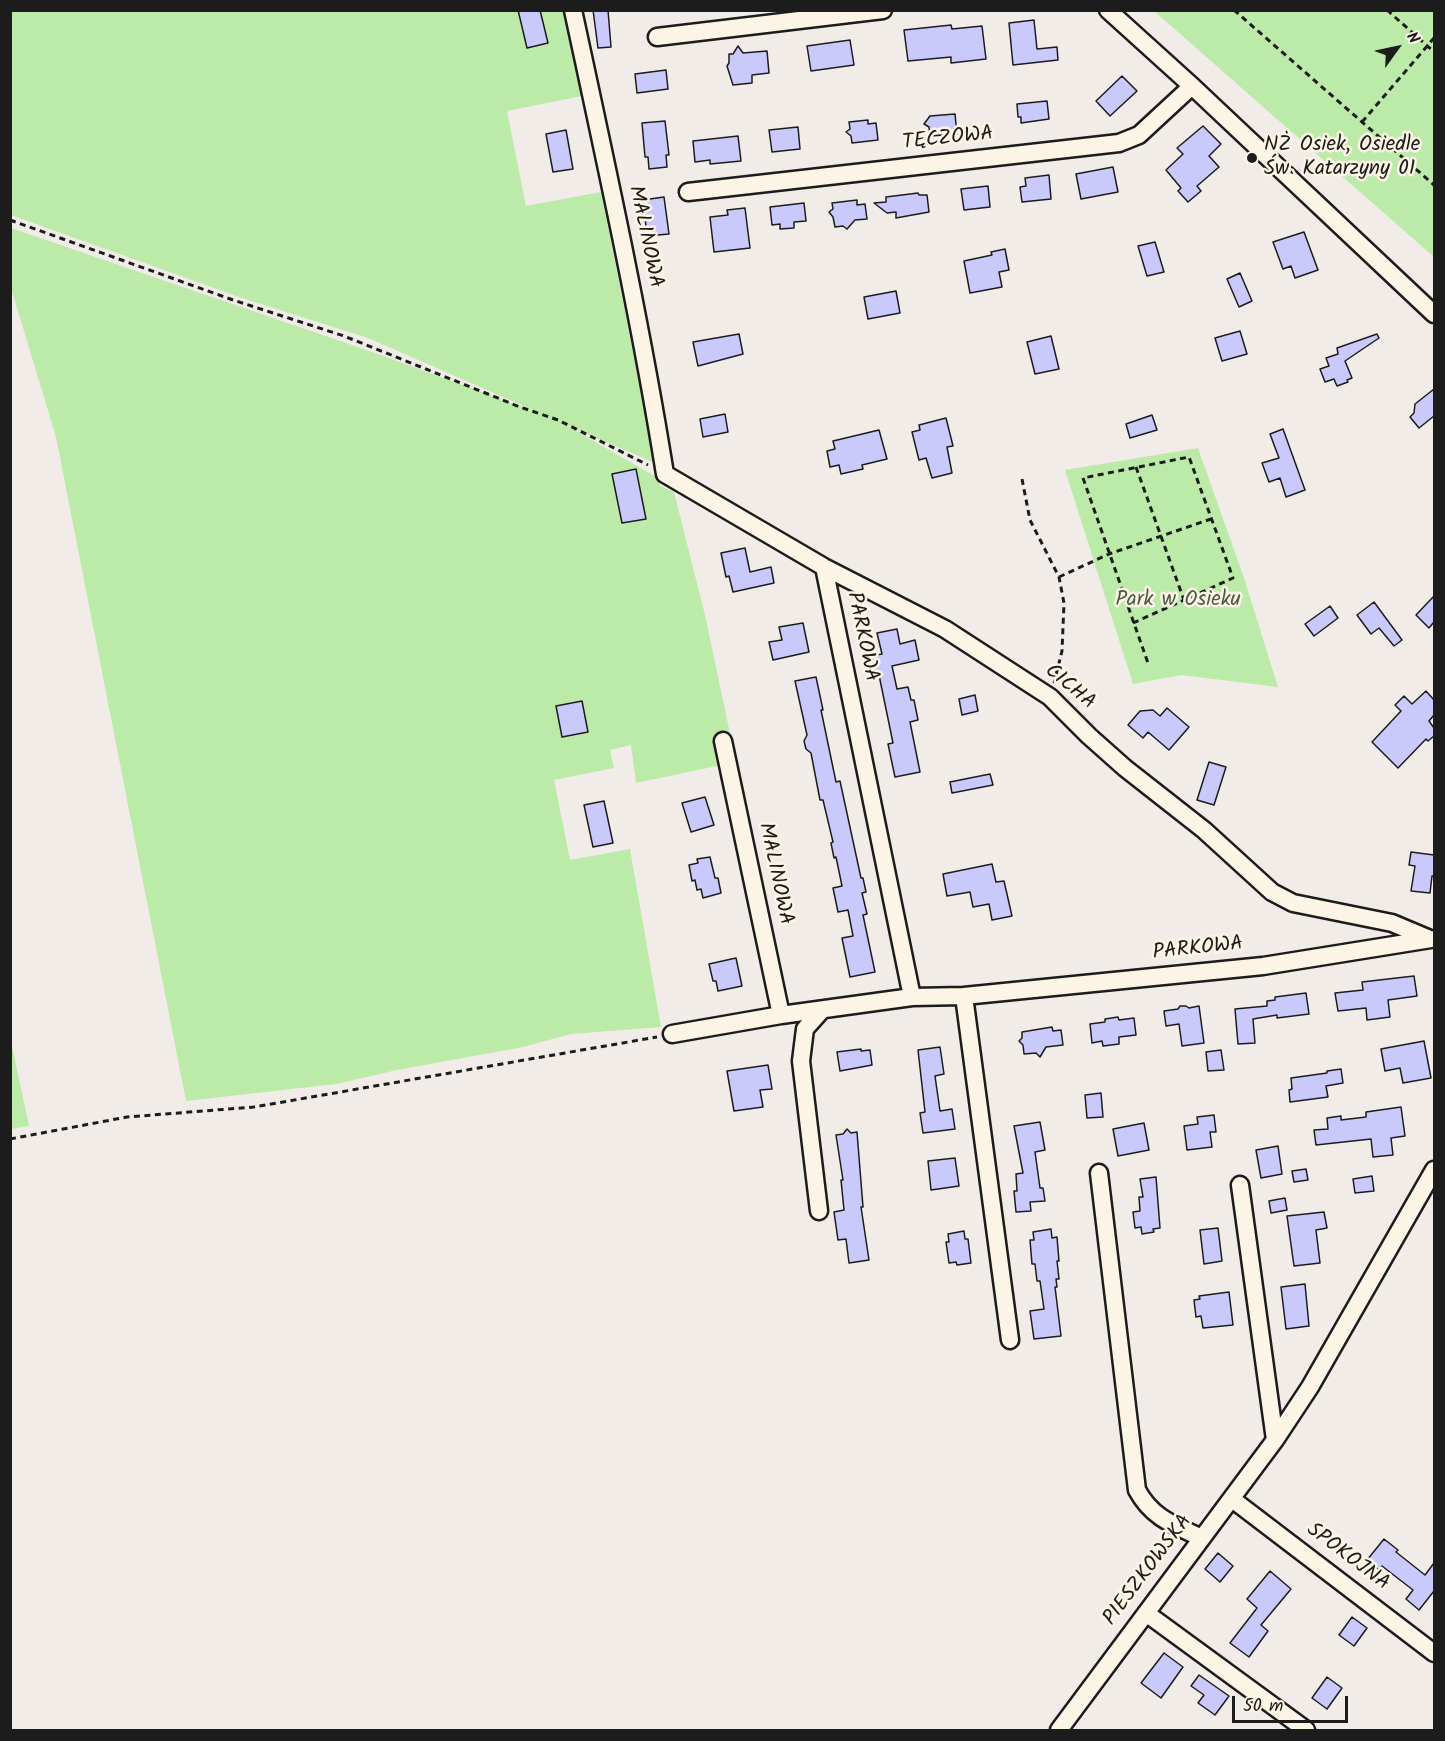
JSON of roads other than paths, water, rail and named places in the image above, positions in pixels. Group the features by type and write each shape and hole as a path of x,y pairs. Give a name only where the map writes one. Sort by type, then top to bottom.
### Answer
{"street":[{"name":"MALINOWA","path":"573,10 654,401 665,474"},
{"path":"657,37 884,10"},
{"path":"1108,10 1434,314"},
{"name":"TĘCZOWA","path":"687,192 1119,143 1139,135 1192,86"},
{"name":"CICHA","path":"665,474 824,567 945,629 1050,697 1125,768 1204,830 1272,892 1293,903 1392,923 1432,939"},
{"name":"PARKOWA","path":"824,567 912,997"},
{"name":"MALINOWA","path":"723,741 781,1015"},
{"name":"PARKOWA","path":"672,1034 781,1015 912,997 964,996 1263,966 1432,939"},
{"path":"964,996 1010,1340"},
{"path":"819,1211 801,1061 805,1029 822,1010"},
{"name":"PIESZKOWSKA","path":"1059,1731 1275,1440 1310,1387 1434,1170"},
{"path":"1100,1173 1137,1490 1145,1504 1164,1521 1202,1538"},
{"path":"1240,1185 1275,1440"},
{"name":"SPOKOJNA","path":"1232,1499 1434,1653"},
{"path":"1146,1613 1306,1731"}],"place":[{"name":"NŻ Osiek, Osiedle Św. Katarzyny 01","path":"1252,158"}],"park label":[{"name":"Park w Osieku","path":"1178,601"}]}
